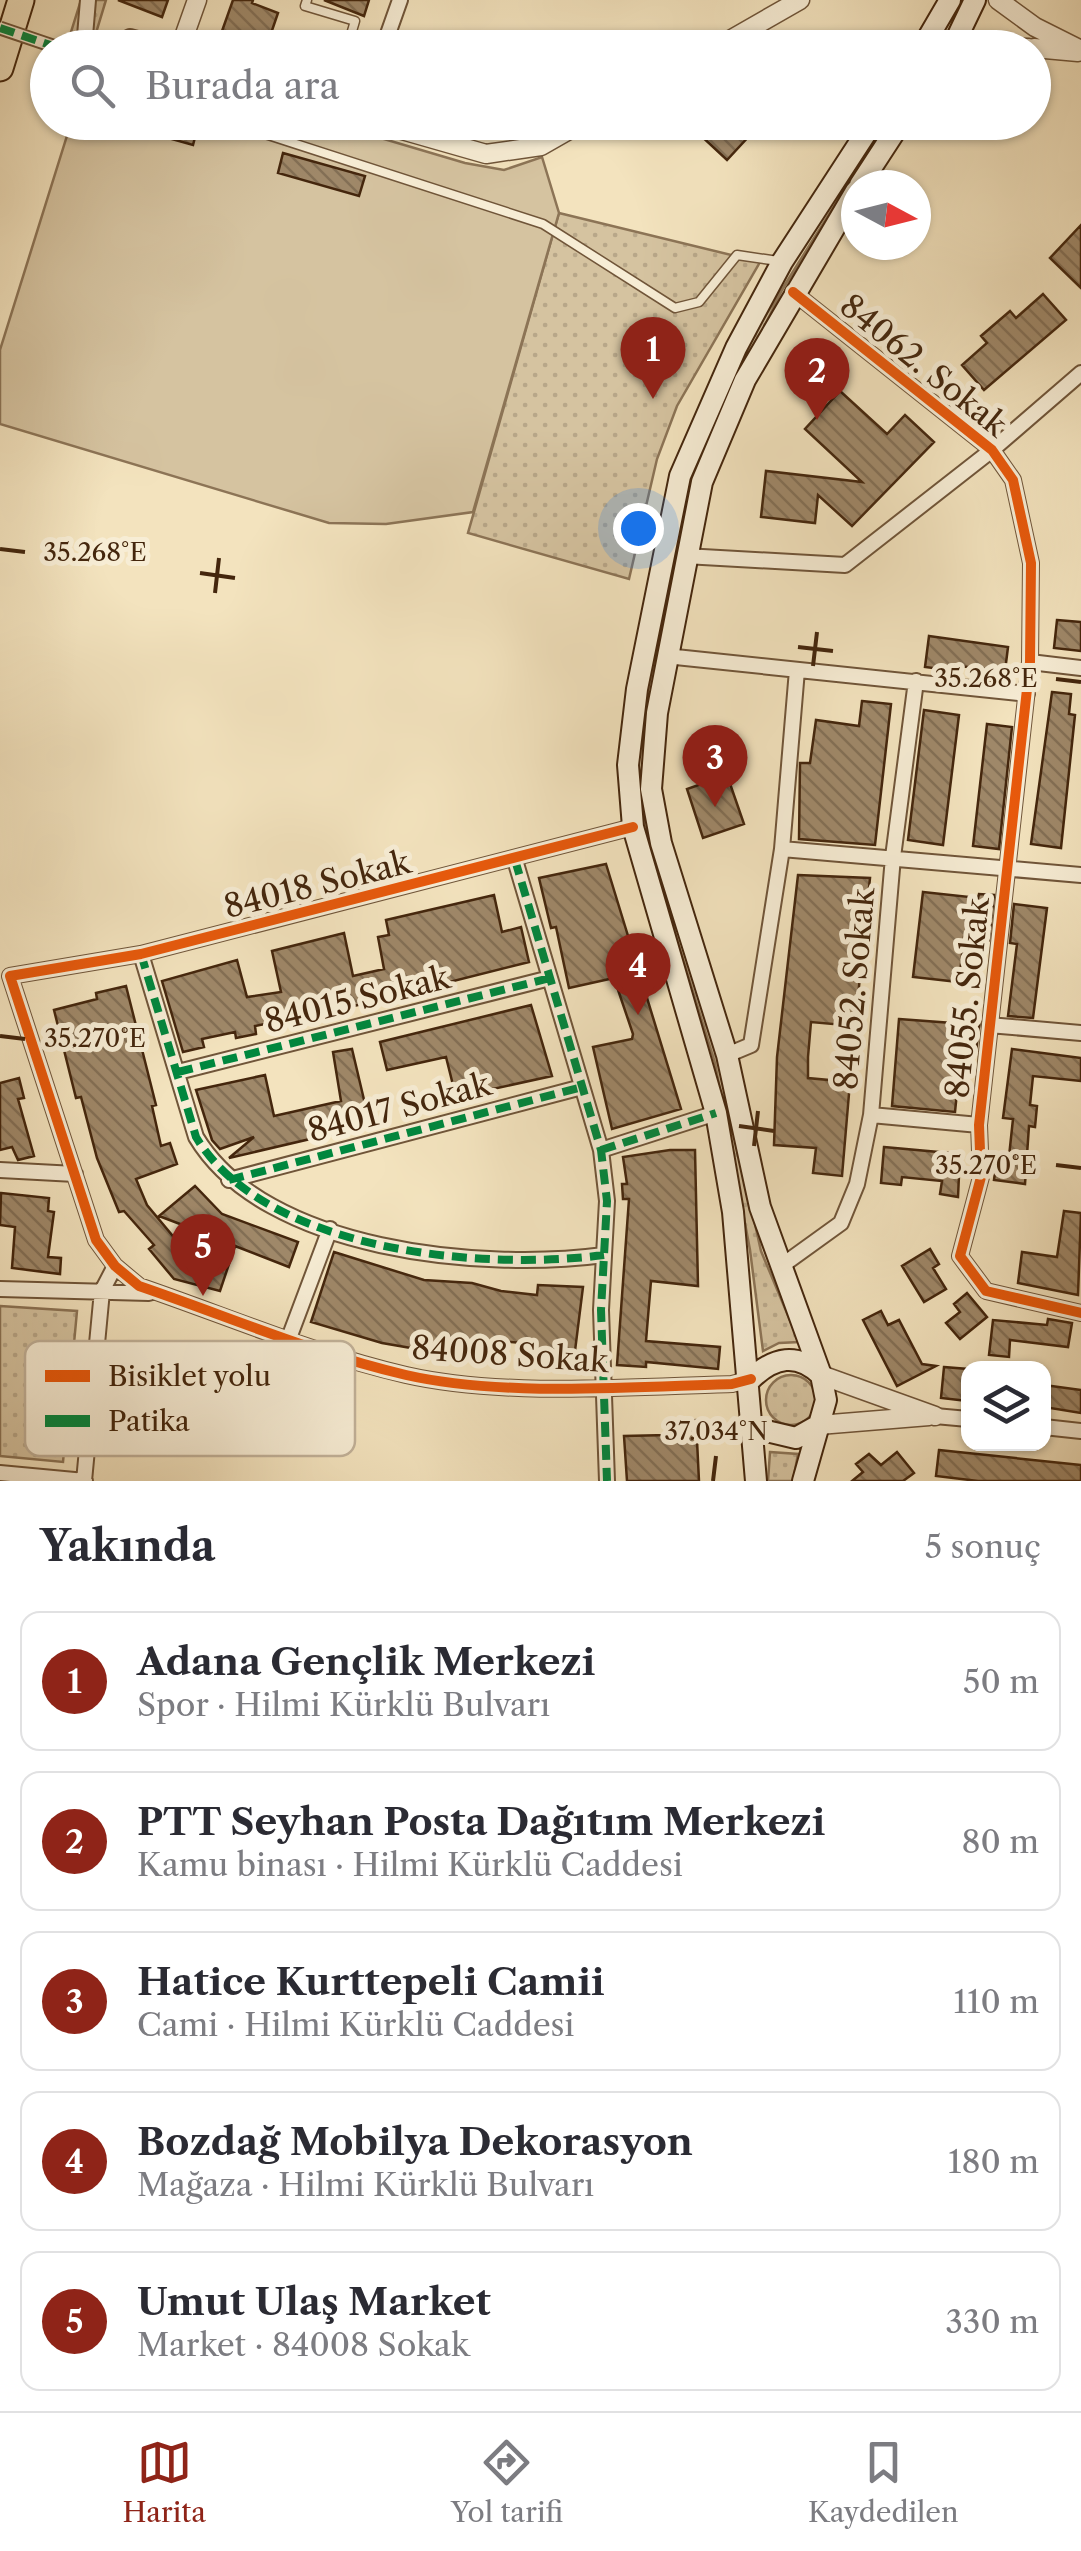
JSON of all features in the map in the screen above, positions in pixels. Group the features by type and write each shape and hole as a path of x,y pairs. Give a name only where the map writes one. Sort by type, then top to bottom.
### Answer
{"highway":[{"path":"0,68 21,0"}],"main road":[{"path":"932,30 950,0"},
{"path":"960,30 975,0"},
{"path":"756,1481 733,1212 716,1113 632,826 628,766 637,689 680,476 736,348 782,262 862,140"},
{"path":"870,170 889,140"},
{"path":"802,1481 826,1400 822,1375 760,1207 727,1055 661,843 652,789 666,656 702,482 745,380 841,215"},
{"path":"750,1378 774,1361 787,1358 800,1360 822,1375"},
{"path":"754,1428 796,1438 819,1425"}],"street":[{"path":"86,30 88,0"},
{"path":"186,30 197,0"},
{"path":"389,30 400,0"},
{"path":"998,0 1042,30"},
{"path":"747,30 797,1"},
{"path":"0,28 30,38"},
{"path":"1051,35 1081,51"},
{"path":"1051,49 1081,51"},
{"path":"437,140 486,154 541,146 552,140"},
{"name":"84062. Sokak","path":"793,292 992,450 1013,480 1031,563 1030,662"},
{"path":"685,556 845,565 992,450 1081,372"},
{"path":"666,656 1027,694"},
{"path":"1030,662 1081,668"},
{"name":"84055. Sokak","path":"1030,662 979,1125 981,1177 960,1256 986,1291 1081,1312"},
{"path":"727,1055 751,1045 782,849 798,670"},
{"name":"84052. Sokak","path":"780,1267 840,1224 857,1184 871,1115 893,857 916,681"},
{"name":"84018 Sokak","path":"10,976 141,954 515,860 632,826"},
{"path":"782,849 1006,865 1081,875"},
{"path":"515,860 601,1150 607,1201 602,1388 607,1481"},
{"path":"141,954 196,1138 229,1180 252,1197 330,1229 411,1252 474,1262 543,1263 604,1256"},
{"name":"84008 Sokak","path":"10,976 96,1240 115,1266 139,1286 298,1341"},
{"name":"84015 Sokak","path":"178,1072 550,978"},
{"path":"990,1025 1081,1032"},
{"name":"84017 Sokak","path":"229,1180 582,1087"},
{"path":"601,1150 716,1113"},
{"path":"871,1115 979,1125"},
{"path":"0,1170 75,1174"},
{"path":"289,1338 330,1229"},
{"path":"97,1341 102,1291 115,1266"},
{"path":"0,1290 163,1294"},
{"name":"84008 Sokak","path":"355,1359 408,1376 484,1384 602,1388 732,1384 750,1378"},
{"path":"822,1375 935,1416"},
{"path":"819,1425 935,1416 961,1418"},
{"path":"1051,1428 1081,1431"},
{"path":"0,1473 84,1481 86,1456"}],"lane":[{"path":"307,0 305,6 355,22 353,30"},
{"path":"284,140 543,224 675,308 699,302 737,255 782,262"}],"shaded area":[{"path":"81,0 106,0 97,30 72,30"},
{"path":"66,140 387,140 504,170 542,157 559,213 473,512 386,524 329,523 0,424 0,350"},
{"path":"875,140 880,140 860,170 857,170"},
{"path":"841,195 782,290 706,447 690,489 643,747 644,819 719,1062 761,1251 799,1342 779,1343 763,1351 750,1250 715,1063 640,819 637,747 686,487 749,342"},
{"path":"559,213 760,262 677,406 657,459 629,579 468,533"},
{"path":"0,1306 77,1311 74,1341 25,1341 25,1456 64,1456 63,1462 0,1456"},
{"path":"791,1375 809,1382 816,1400 809,1418 791,1425 773,1418 766,1400 773,1382"},
{"path":"770,1452 798,1454 793,1481 768,1481"}],"building":[{"path":"118,0 168,0 162,17"},
{"path":"233,0 253,0 252,3 278,13 272,30 222,30"},
{"path":"324,0 369,0 364,16"},
{"path":"706,140 745,140 727,160"},
{"path":"283,153 365,176 359,196 278,173"},
{"path":"1081,225 1081,288 1050,258"},
{"path":"1043,294 1066,320 984,390 962,365 987,343 981,336 1010,311 1016,318"},
{"path":"840,391 887,434 905,415 934,442 852,526 818,495 815,523 761,517 766,471 862,482 805,429"},
{"path":"1057,620 1081,622 1081,651 1054,648"},
{"path":"929,636 1008,647 1005,671 950,665 949,670 925,667"},
{"path":"1052,692 1071,694 1069,714 1075,715 1061,848 1031,844"},
{"path":"862,701 891,704 875,845 799,839 800,763 810,763 816,720 859,726"},
{"path":"924,710 959,715 943,845 908,840"},
{"path":"987,724 1012,727 999,849 973,846"},
{"path":"727,775 744,824 703,838 687,789"},
{"path":"606,864 681,1109 612,1129 593,1047 632,1039 633,1034 614,978 569,988 556,927 551,928 539,878"},
{"path":"798,875 870,878 855,1026 811,1022 808,1078 850,1082 842,1176 813,1173 816,1148 774,1145 777,1057"},
{"path":"923,892 978,898 979,894 994,895 989,940 964,937 959,982 913,977"},
{"path":"494,895 502,932 521,927 529,962 358,1005 339,1009 338,1002 278,1015 279,1021 255,1026 256,1034 236,1038 235,1032 202,1039 204,1047 183,1052 162,981 237,960 247,997 281,992 272,951 344,933 353,976 384,969 378,937 389,935 386,920"},
{"path":"1014,904 1047,908 1033,1018 1008,1016 1017,944 1010,943"},
{"path":"126,986 156,1105 152,1106 161,1146 170,1143 177,1164 136,1179 147,1205 192,1259 209,1264 217,1238 159,1216 195,1186 222,1214 298,1242 289,1267 235,1246 220,1291 174,1279 149,1249 154,1245 124,1211 119,1212 97,1158 81,1097 76,1098 54,1010 97,999 96,993"},
{"path":"531,1005 552,1076 456,1097 446,1057 387,1070 380,1042"},
{"path":"899,1019 979,1025 976,1054 961,1053 955,1112 892,1106"},
{"path":"352,1049 370,1125 229,1158 254,1137 220,1149 212,1140 196,1090 265,1075 274,1116 341,1101 333,1052"},
{"path":"1012,1049 1081,1058 1081,1081 1033,1076 1030,1105 1037,1106 1035,1127 1029,1126 1025,1184 994,1180 996,1165 1008,1166 1013,1119 1003,1118"},
{"path":"19,1078 24,1098 18,1099 34,1156 18,1160 12,1147 0,1150 0,1083"},
{"path":"884,1147 960,1154 958,1197 940,1194 942,1181 902,1177 901,1185 881,1183"},
{"path":"695,1150 698,1286 651,1281 646,1341 720,1347 718,1369 646,1362 646,1367 617,1365 629,1199 623,1199 622,1184 627,1184 623,1157"},
{"path":"1,1193 49,1198 48,1211 54,1212 48,1257 61,1258 60,1274 12,1268 15,1227 0,1225"},
{"path":"1064,1211 1081,1213 1078,1295 1018,1283 1022,1252 1057,1257"},
{"path":"930,1249 939,1264 933,1268 946,1289 924,1302 902,1266"},
{"path":"334,1252 424,1280 472,1283 501,1291 537,1295 538,1285 583,1287 574,1359 533,1355 534,1344 499,1341 497,1359 477,1357 478,1350 441,1346 440,1353 382,1343 311,1322"},
{"path":"967,1293 987,1317 960,1339 946,1323 960,1312 954,1304"},
{"path":"881,1311 888,1325 899,1320 922,1364 936,1366 897,1386 863,1320"},
{"path":"1048,1319 1072,1323 1068,1347 1010,1340 1009,1357 989,1355 993,1320 1047,1325"},
{"path":"944,1367 961,1368 961,1400 941,1398"},
{"path":"1051,1386 1081,1390 1081,1413 1051,1408"},
{"path":"696,1420 699,1481 627,1481 624,1436 668,1435 668,1422"},
{"path":"939,1450 1081,1465 1081,1481 978,1481 936,1476"},
{"path":"897,1452 914,1473 903,1481 852,1481 863,1472 856,1464 869,1454 881,1465"}],"marked path":[{"path":"0,28 30,38"},
{"path":"515,860 601,1150 607,1201 601,1310 607,1481"},
{"path":"141,954 196,1137 228,1176 272,1206 324,1229 380,1245 440,1255 499,1259 604,1255"},
{"path":"178,1072 550,978"},
{"path":"229,1180 582,1087"},
{"path":"601,1150 716,1113"}],"cycle path":[{"path":"793,292 992,450 1013,480 1031,563 1030,662 979,1125 981,1177 960,1256 986,1291 1081,1313"},
{"path":"292,1341 139,1286 115,1266 96,1240 10,976 141,954 633,827"},
{"path":"355,1361 444,1382 525,1388 732,1384 751,1379"}],"place":[{"name":"Adana Gençlik Merkezi","path":"653,399"},
{"name":"PTT Seyhan Posta Dağıtım Merkezi","path":"817,420"},
{"name":"Hatice Kurttepeli Camii","path":"715,807"},
{"name":"Bozdağ Mobilya Dekorasyon","path":"638,1015"},
{"name":"Umut Ulaş Market","path":"203,1296"}]}
